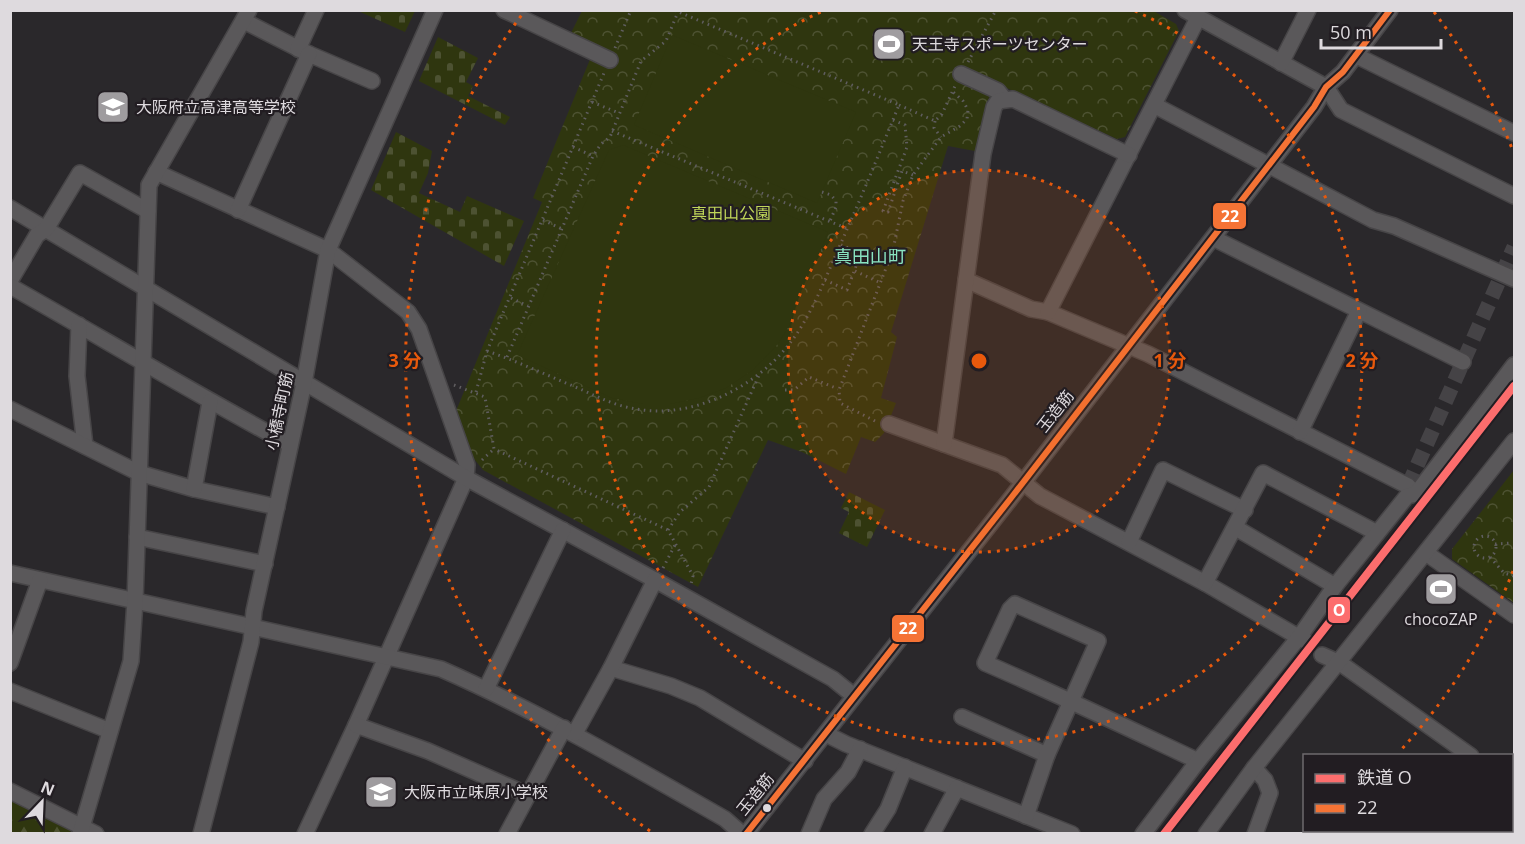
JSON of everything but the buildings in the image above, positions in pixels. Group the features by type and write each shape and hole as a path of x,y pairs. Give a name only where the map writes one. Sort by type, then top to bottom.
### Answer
{"street":[{"path":"238,210 303,51 315,10"},
{"name":"小橋寺町筋","path":"201,834 251,642 289,444 304,382 328,250 435,10"},
{"path":"504,10 610,60"},
{"path":"1281,63 1308,10"},
{"name":"玉造筋","path":"746,834 1213,238 1326,87 1357,56 1390,10"},
{"path":"1048,312 1154,105 1192,14 1326,87 1341,110 1515,196"},
{"path":"10,791 87,831 110,731 130,661 135,601 149,185 246,16 303,51 372,81"},
{"path":"1357,56 1515,133"},
{"path":"961,74 998,91 1004,99"},
{"path":"944,444 982,154 994,107 998,101 1013,99 1129,155"},
{"path":"1154,105 1373,220 1394,226 1515,279"},
{"path":"156,172 328,250 408,312 419,329 466,465 466,478 356,726 305,834"},
{"path":"10,281 37,235 46,229 80,173 148,211"},
{"path":"10,208 466,478 833,680 854,696"},
{"path":"1213,238 1463,362"},
{"path":"966,280 1031,309 1048,312 1129,346 1408,486 1416,494"},
{"path":"10,286 143,361 210,402 289,444"},
{"path":"1300,432 1359,311"},
{"path":"79,325 77,376 85,446"},
{"path":"1143,834 1198,761 1303,639 1335,586 1407,496 1416,494 1515,364"},
{"path":"194,489 210,402"},
{"path":"11,412 139,473 194,489 277,507"},
{"path":"889,424 1002,465 1040,496 1205,583 1303,639"},
{"path":"1206,834 1254,768 1514,442"},
{"path":"1129,542 1164,470 1245,510"},
{"path":"1205,583 1263,473 1377,533"},
{"path":"1236,528 1335,586"},
{"path":"486,689 563,530"},
{"path":"137,537 265,564"},
{"path":"1426,553 1515,615"},
{"path":"10,573 441,669 569,730 725,819 742,834"},
{"path":"10,663 40,580"},
{"path":"507,834 528,795 611,668 655,580"},
{"path":"1026,816 1047,755 1072,701 1098,641 1016,604 1012,605 985,663 1072,701 1198,761"},
{"path":"1322,655 1340,663 1468,754"},
{"path":"611,668 671,686 700,698 805,761"},
{"path":"10,691 110,731"},
{"path":"962,717 1047,755"},
{"path":"356,726 428,751 528,795"},
{"path":"826,734 1072,834"},
{"path":"809,834 824,799 848,772 860,749"},
{"path":"872,834 888,809 905,767"},
{"path":"1254,768 1265,780 1270,792 1256,834"},
{"path":"932,834 957,788"}],"path":[{"path":"494,449 485,397 476,392 487,351 631,10"},
{"path":"941,137 934,128 935,121 942,114 996,10"},
{"path":"507,357 593,156 601,144 610,137 641,61 666,40 676,11 935,121"},
{"path":"865,417 840,403 839,390 893,250 903,201 913,175 941,137 967,119 968,110 963,101 952,92"},
{"path":"592,102 619,113"},
{"path":"487,351 507,357 608,401 636,409 685,408 716,399 738,388 761,372 786,349 800,328 825,280 899,105"},
{"path":"893,120 905,125 906,147 883,210 888,212 902,171 913,175"},
{"path":"612,131 848,228"},
{"path":"573,147 593,156"},
{"path":"822,192 831,195 836,201 830,221"},
{"path":"543,220 562,229"},
{"path":"825,280 847,290 861,254 840,244"},
{"path":"855,270 881,283"},
{"path":"511,298 528,306"},
{"path":"668,530 680,512 709,488 761,372"},
{"path":"785,390 794,390 808,376 839,390"},
{"path":"476,465 494,449"},
{"path":"494,449 668,530 693,576 690,586"},
{"path":"1489,536 1494,539 1497,548 1490,557 1484,558 1477,554 1476,540 1479,537 1489,536"},
{"path":"666,561 676,543"},
{"path":"1495,544 1515,543"},
{"path":"1490,557 1504,573 1515,576"}],"green space":[{"name":"真田山公園","path":"1152,10 1176,24 1179,31 1125,137 1117,139 996,83 987,102 975,151 948,146 891,332 897,337 881,398 896,403 884,433 875,442 861,437 846,474 802,452 768,440 698,587 483,470 471,455 456,411 542,202 533,198 591,57 605,49 571,33 582,11"},
{"path":"358,11 415,11 405,32"},
{"path":"672,35 856,112 817,203 634,125"},
{"path":"438,37 478,58 466,82 473,86 468,96 510,117 505,125 419,81"},
{"path":"396,132 432,151 428,173 419,193 460,212 467,196 524,221 504,266 371,190"},
{"path":"623,145 828,232 789,326 778,344 753,370 726,388 699,398 670,404 643,404 612,398 517,355 609,150"},
{"path":"1514,470 1514,603 1452,559 1452,549"},
{"path":"849,492 885,510 867,547 839,533 849,512 841,508"},
{"path":"11,794 24,797 44,819 57,820 69,826 71,833 11,834"}],"tunnel":[{"path":"1408,486 1514,247"}],"rail line":[{"name":"O","path":"1164,834 1514,386"}],"transit line":[{"name":"22","path":"746,834 1011,498 1314,107 1326,87 1343,72 1390,10"}],"place":[{"name":"天王寺スポーツセンター","path":"889,44"},
{"name":"大阪府立高津高等学校","path":"113,107"},
{"name":"chocoZAP","path":"1441,589"},
{"name":"大阪市立味原小学校","path":"381,792"}],"district":[{"name":"真田山町","path":"870,257"}]}
